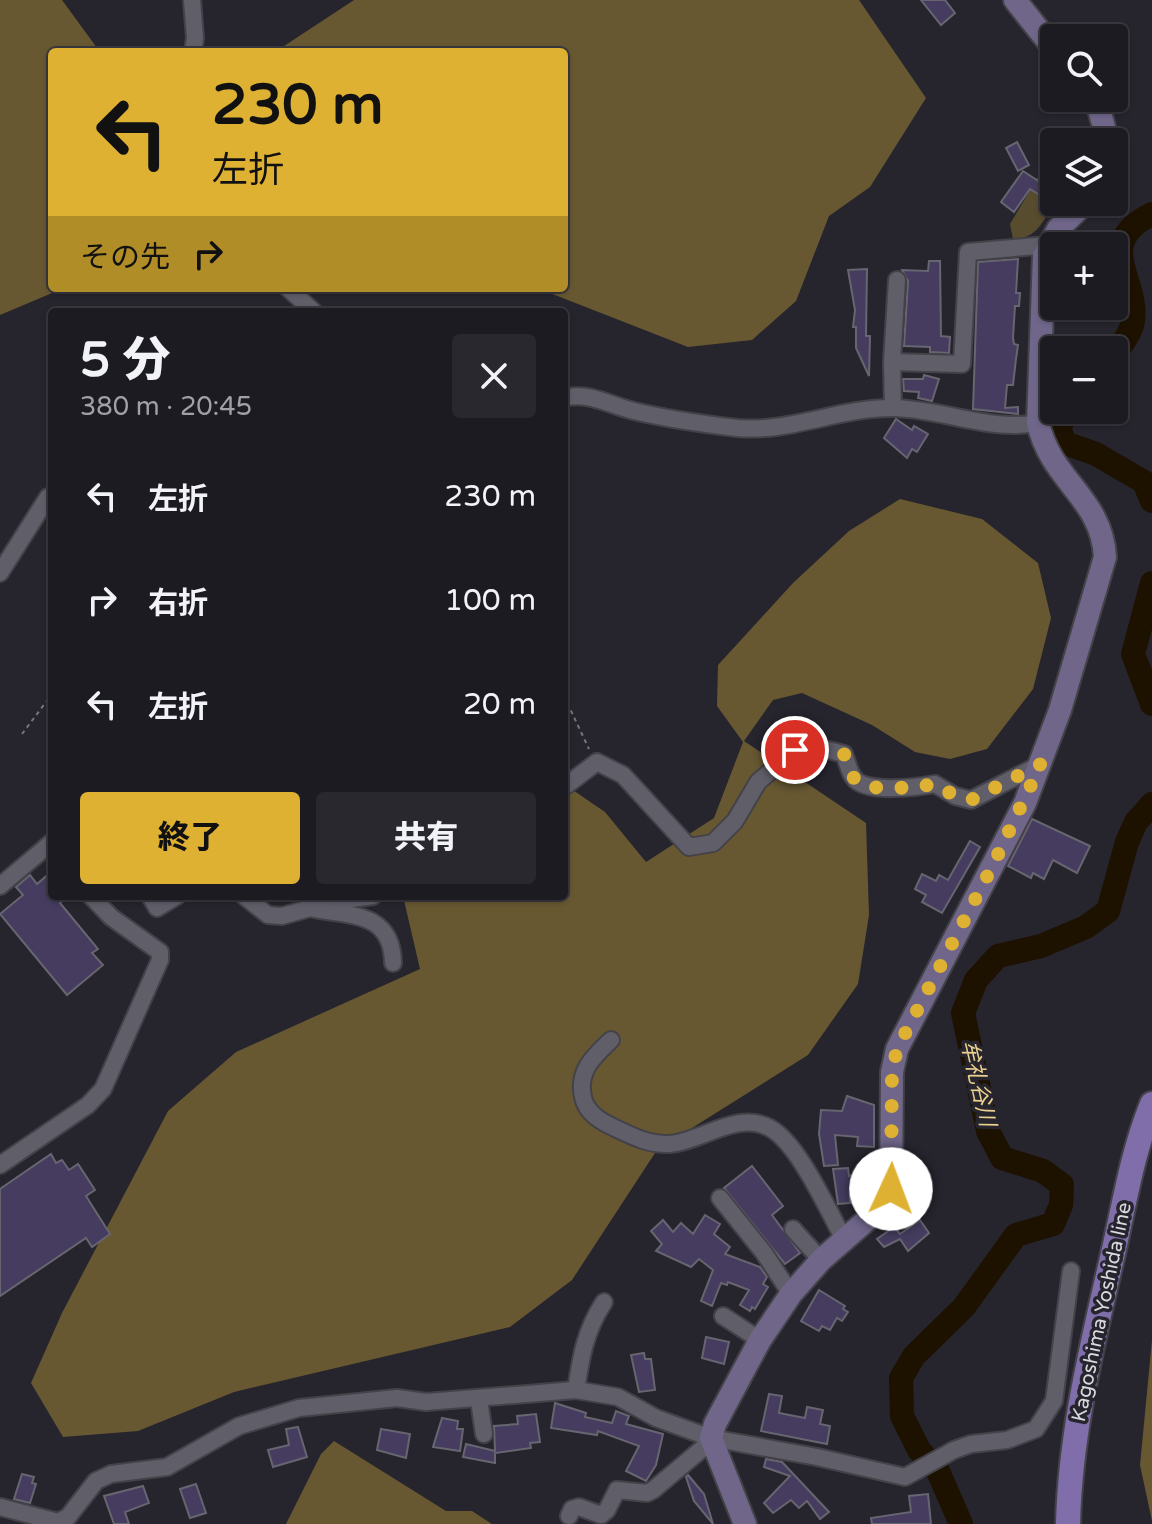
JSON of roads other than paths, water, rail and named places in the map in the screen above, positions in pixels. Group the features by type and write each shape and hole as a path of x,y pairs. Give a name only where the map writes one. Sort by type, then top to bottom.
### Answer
{"main road":[{"name":"Kagoshima Yoshida line","path":"1068,1524 1073,1452 1082,1398 1135,1156 1152,1104"}],"street":[{"path":"192,0 193,48"},
{"path":"1015,0 1040,31"},
{"path":"1056,232 1071,216"},
{"path":"892,362 962,364 968,252 1040,246"},
{"path":"893,408 892,362 897,280"},
{"path":"292,292 310,308"},
{"path":"569,1516 572,1509 579,1507 601,1515 617,1490 647,1493 653,1490 703,1448 711,1438 760,1340 791,1294 821,1260 876,1212 891,1189 892,1072 897,1049 1018,816 1041,764 1105,557 1099,522 1045,450 1038,423 1040,320"},
{"path":"568,398 581,396 635,412 757,429 893,408 1011,428 1038,423"},
{"path":"0,573 48,497"},
{"path":"568,784 597,762 623,775 689,847 713,843 735,821 758,782 795,750 820,748 844,754 854,780 865,787 915,788 935,784 955,796 971,800 1041,764"},
{"path":"0,886 48,845"},
{"path":"0,1165 88,1105 103,1089 160,960 160,952 111,917 95,900"},
{"path":"152,900 157,908 170,900"},
{"path":"248,900 268,915 282,916 308,907 349,900"},
{"path":"308,907 368,919 382,927 389,935 393,963"},
{"path":"611,1040 591,1060 581,1077 586,1108 601,1122 653,1144 672,1144 745,1123 760,1123 772,1129 790,1146 844,1239"},
{"path":"720,1198 764,1253 791,1294"},
{"path":"793,1229 821,1260"},
{"path":"0,1507 58,1522 68,1517 96,1481 111,1474 167,1467 239,1426 299,1408 397,1398 426,1402 479,1400 576,1390 618,1397 656,1418 711,1438 905,1477 971,1444 1029,1434 1036,1429 1054,1401 1071,1271"},
{"path":"576,1390 583,1342 604,1302"},
{"path":"723,1316 760,1340"},
{"path":"1054,1401 1082,1398"},
{"path":"479,1400 484,1434"},
{"path":"711,1438 745,1524"}],"waterway":[{"name":"牟礼谷川","path":"1127,336 1133,321 1133,306 1121,250 1125,237 1134,225 1152,214"},
{"name":"牟礼谷川","path":"1061,424 1060,431 1065,443 1096,454 1144,482 1152,501"},
{"name":"牟礼谷川","path":"1152,583 1133,654 1152,704"},
{"name":"牟礼谷川","path":"961,1524 938,1471 919,1450 902,1416 901,1378 914,1356 964,1307 1016,1235 1053,1224 1061,1205 1062,1185 1043,1171 1002,1158 988,1131 963,1013 976,980 998,956 1041,946 1086,927 1108,911 1127,842 1136,822 1152,804"}]}
